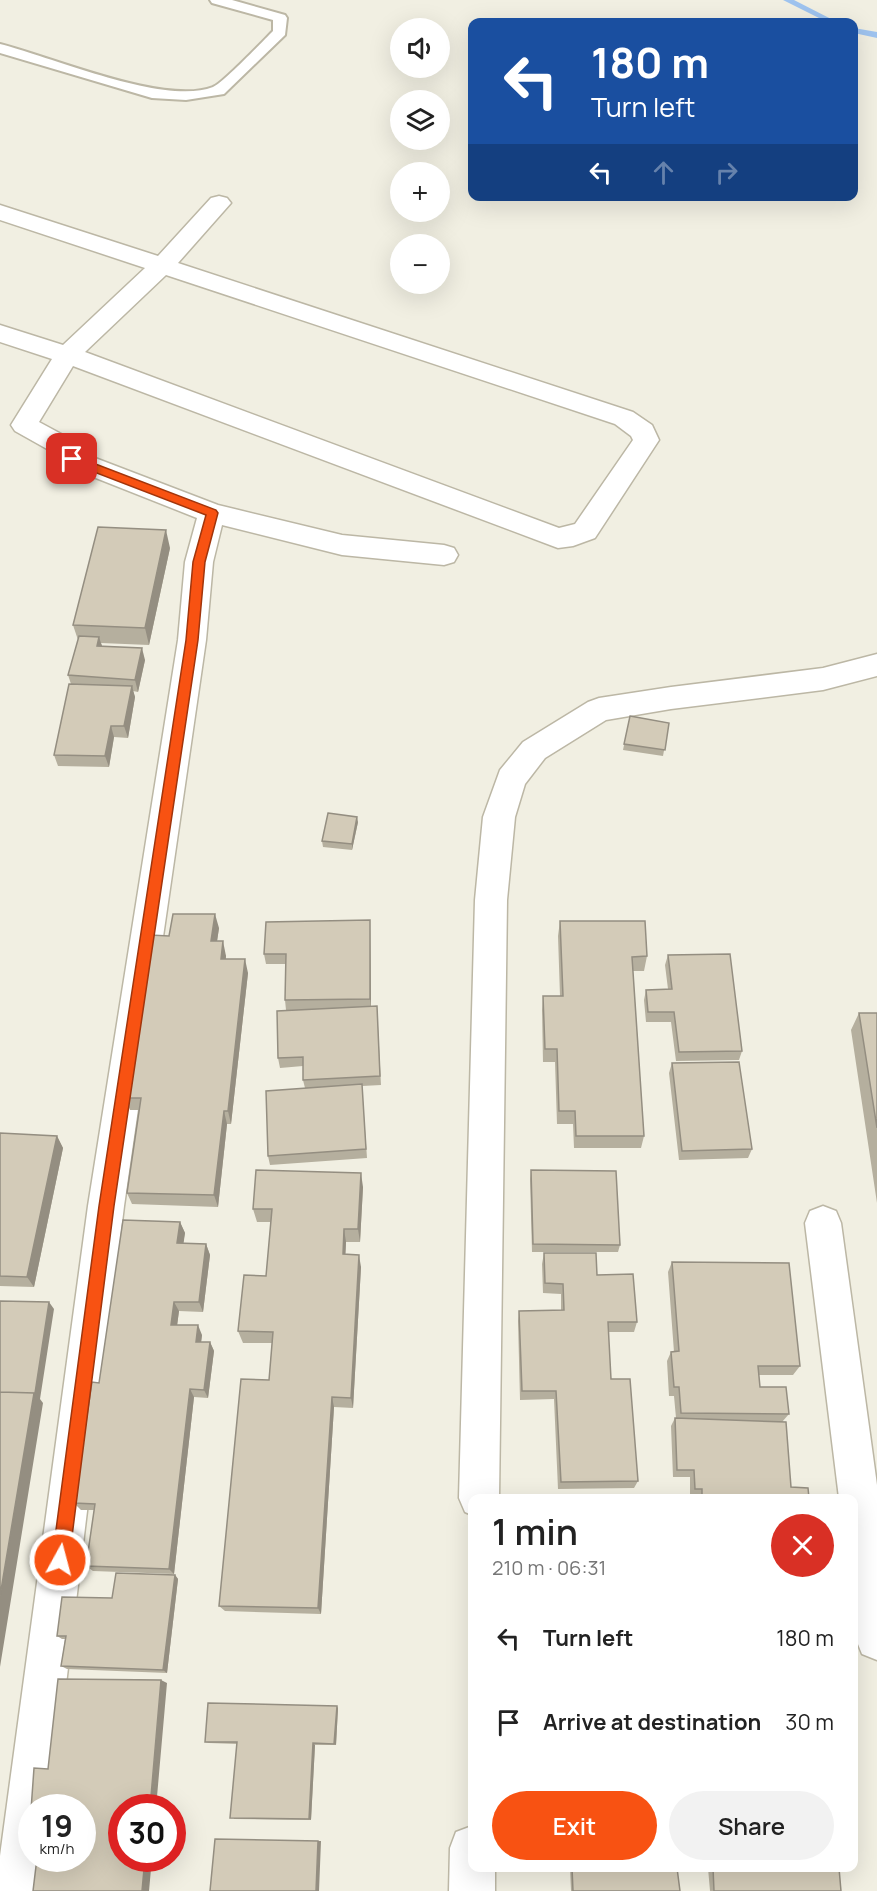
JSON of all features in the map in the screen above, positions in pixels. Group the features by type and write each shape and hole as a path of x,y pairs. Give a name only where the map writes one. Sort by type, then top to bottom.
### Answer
{"street":[{"path":"219,203 163,265 68,355 24,424 67,448 72,459 212,513 342,545 444,555"},
{"path":"0,212 624,418 643,431 646,440 585,531 573,536 558,538 68,355 0,333"},
{"path":"18,1891 106,1206 192,640 199,562 212,513"},
{"path":"479,1494 491,900 499,817 511,780 534,750 599,710 671,698 823,679 877,665"},
{"path":"823,1223 877,1638"},
{"path":"472,1872 472,1891"}],"lane":[{"path":"0,48 158,96 186,96 219,91 280,32 280,18 217,0"}],"building":[{"path":"98,527 166,530 145,628 73,625"},
{"path":"79,636 99,637 97,646 142,648 135,680 68,675"},
{"path":"69,684 132,686 124,726 111,726 105,756 54,755"},
{"path":"630,716 669,723 665,750 624,744"},
{"path":"328,813 357,817 352,844 322,841"},
{"path":"173,914 215,914 211,941 223,941 221,959 245,959 228,1111 224,1111 214,1195 127,1193 141,1098 125,1098 150,935 169,936"},
{"path":"370,920 370,999 285,1000 286,954 264,954 266,922"},
{"path":"560,921 645,921 647,956 632,957 644,1136 576,1136 575,1111 559,1111 557,1049 545,1049 543,996 563,996"},
{"path":"730,954 742,1051 679,1052 674,1012 648,1012 646,990 672,989 668,955"},
{"path":"377,1006 380,1076 303,1080 303,1057 278,1058 277,1011"},
{"path":"859,1013 877,1013 877,1128"},
{"path":"739,1062 752,1149 682,1151 672,1063"},
{"path":"362,1084 366,1149 268,1156 266,1091"},
{"path":"0,1133 57,1136 27,1277 0,1276"},
{"path":"256,1170 361,1173 358,1229 344,1229 343,1254 359,1255 351,1398 332,1397 318,1608 219,1606 241,1379 269,1380 273,1332 238,1331 244,1275 266,1276 272,1209 253,1209"},
{"path":"531,1170 616,1171 620,1245 533,1244"},
{"path":"123,1220 180,1222 177,1243 206,1244 199,1302 174,1302 171,1325 198,1325 196,1342 210,1342 204,1390 190,1389 169,1569 86,1566 95,1504 74,1503 92,1382 99,1383"},
{"path":"544,1253 596,1253 597,1275 633,1274 637,1322 608,1322 611,1379 630,1379 638,1481 561,1482 556,1391 522,1391 519,1311 564,1310 563,1284 545,1283"},
{"path":"672,1262 789,1263 800,1366 758,1366 760,1387 786,1387 789,1414 681,1413 679,1387 674,1387 671,1352 679,1351"},
{"path":"0,1301 49,1302 35,1393 0,1392"},
{"path":"0,1392 34,1393 0,1596"},
{"path":"675,1418 786,1422 791,1487 808,1488 809,1494 702,1494 702,1489 695,1489 694,1470 677,1470"},
{"path":"116,1573 175,1575 163,1670 61,1666 66,1636 57,1636 62,1597 112,1598"},
{"path":"58,1679 161,1680 151,1794 108,1794 108,1872 144,1872 142,1891 33,1891 35,1872 96,1872 96,1794 32,1794 34,1768 48,1769"},
{"path":"208,1703 337,1706 334,1744 313,1743 309,1819 230,1818 237,1742 205,1742"},
{"path":"215,1839 318,1841 316,1891 210,1891"},
{"path":"572,1872 678,1872 680,1891 573,1891"},
{"path":"713,1872 839,1872 841,1891 714,1891"}],"waterway":[{"path":"787,0 825,18"},
{"path":"858,32 877,35"}],"route":[{"path":"60,1560 106,1206 192,640 199,562 212,513 72,459"}]}
